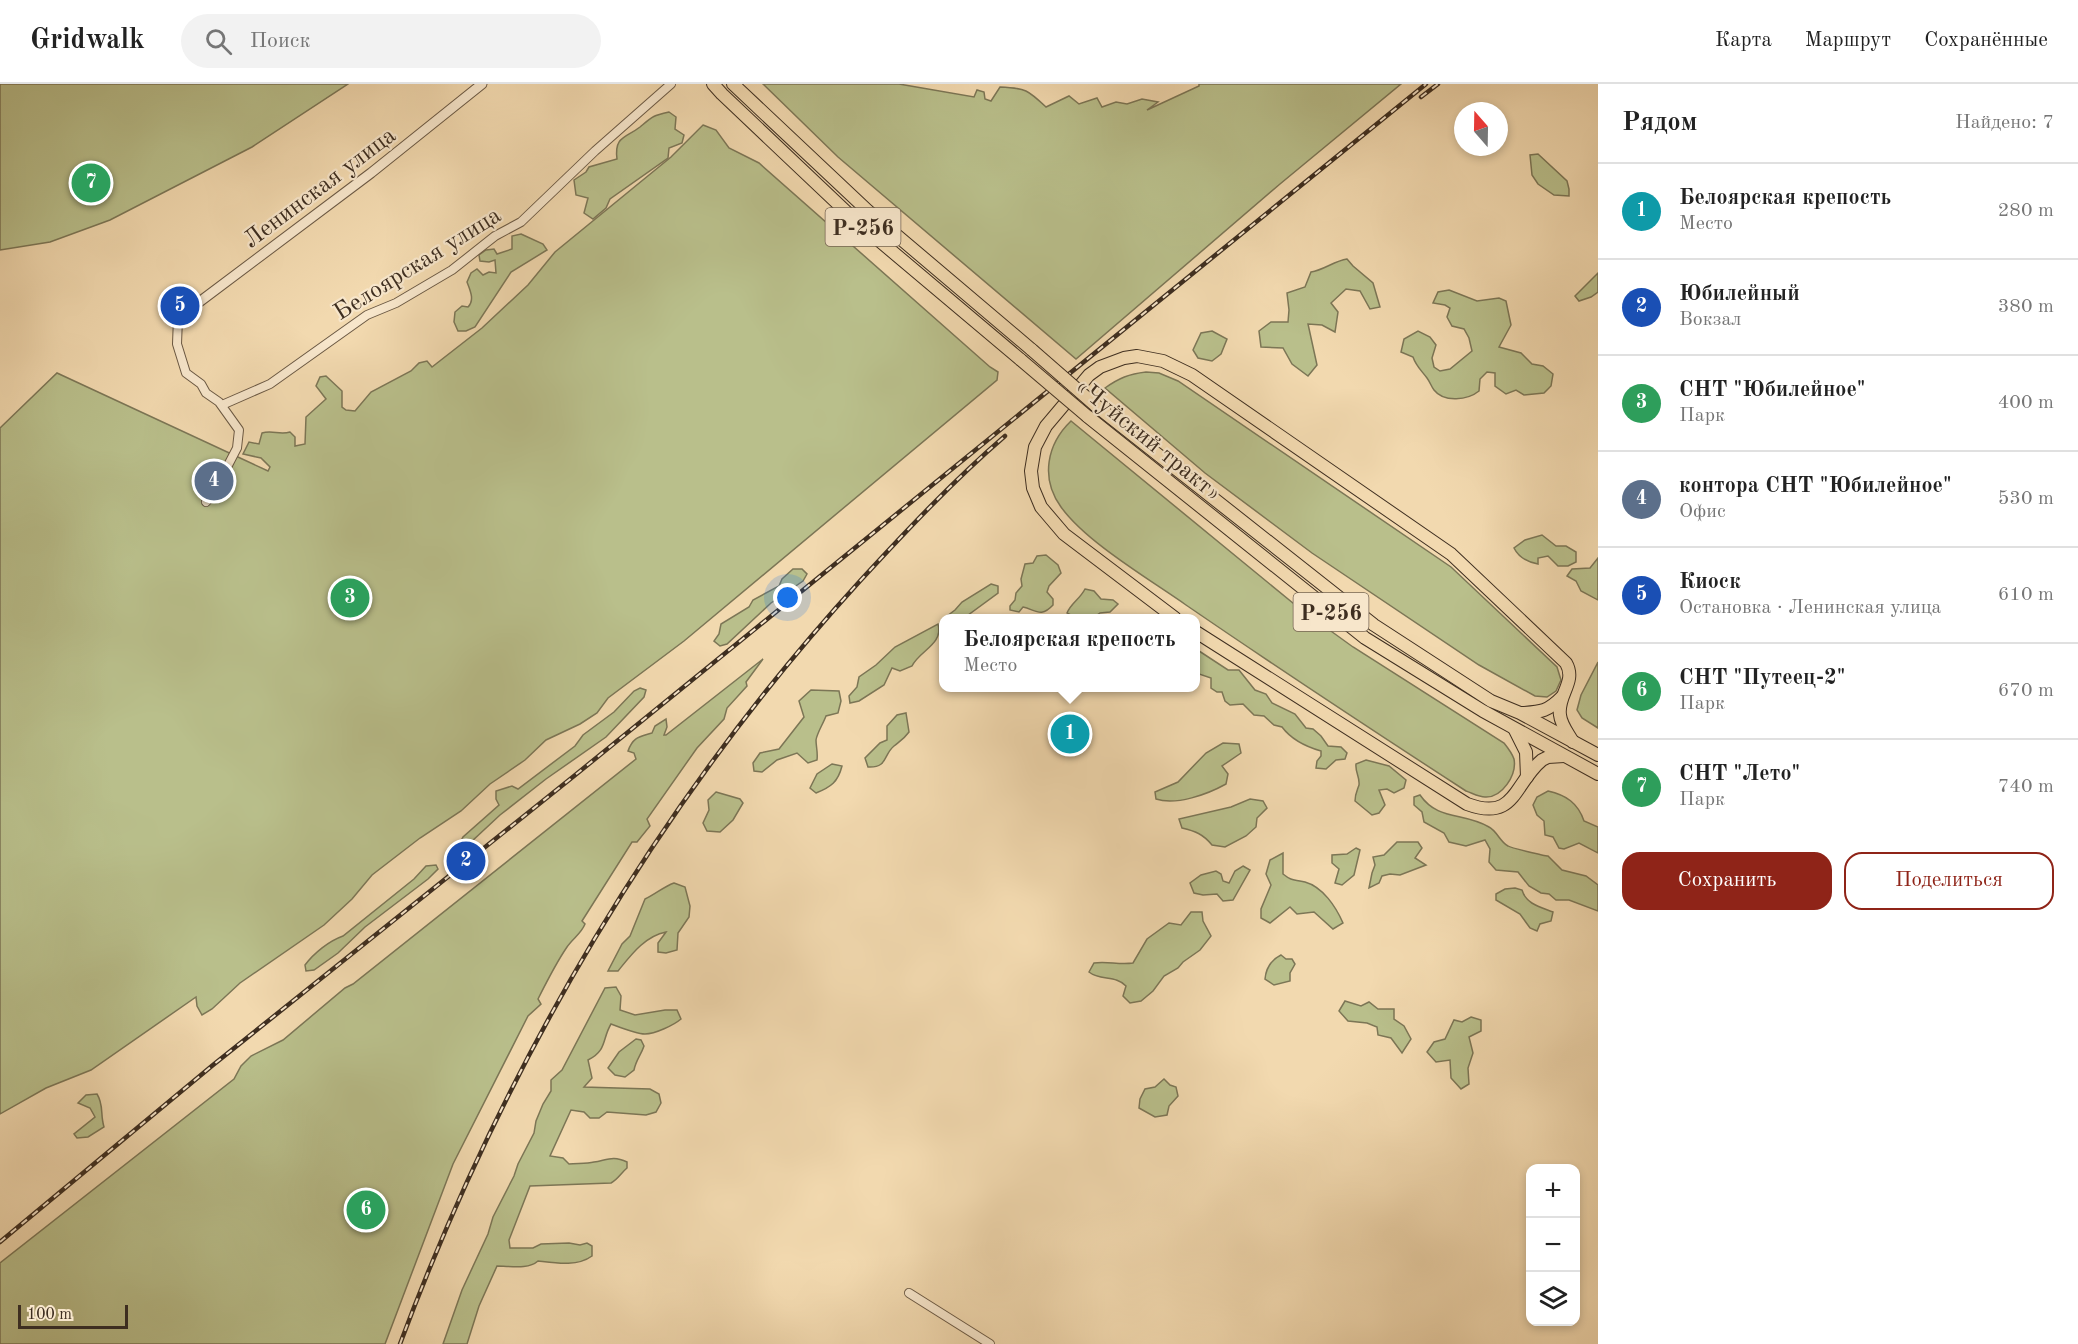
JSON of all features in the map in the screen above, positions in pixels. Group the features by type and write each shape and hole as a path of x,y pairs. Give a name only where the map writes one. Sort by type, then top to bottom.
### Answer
{"highway":[{"name":"«Чуйский тракт»","path":"713,84 856,221 1087,416 1365,638 1515,729 1598,774"},
{"name":"«Чуйский тракт»","path":"733,84 868,211 1095,405 1374,625 1491,701 1598,755"},
{"path":"1170,614 1064,534 1041,507 1031,479 1035,447 1046,426 1089,375 1100,367 1124,358 1150,358 1163,361 1192,375 1451,554 1566,663 1570,670 1570,677 1563,696 1560,716 1573,741"},
{"path":"1200,635 1467,804 1483,810 1499,807 1509,801 1542,760 1548,757 1564,756"},
{"path":"1520,714 1550,709 1563,696"},
{"path":"1515,729 1526,752 1527,777"}],"street":[{"name":"Ленинская улица","path":"178,318 371,173 482,84"},
{"name":"Белоярская улица","path":"222,405 270,384 367,315 396,303 452,270 495,236 521,222 595,151 671,84"},
{"path":"178,318 177,344 186,373 222,405 239,430 237,448 213,494 206,502"},
{"path":"909,1293 990,1344"}],"green space":[{"path":"0,84 348,84 252,147 110,220 50,242 0,250"},
{"path":"763,84 899,84 974,97 977,90 984,92 985,99 991,101 1000,87 1009,87 1026,91 1046,107 1069,96 1079,104 1097,98 1102,107 1116,102 1127,104 1142,99 1158,102 1147,110 1199,84 1401,84 1280,184 1076,359 838,157"},
{"path":"669,112 676,117 675,129 684,135 682,143 669,148 668,158 610,199 606,208 593,219 584,213 588,198 576,195 574,180 586,172 589,167 617,159 617,146 622,138 653,117"},
{"path":"703,125 716,130 729,148 759,163 998,372 997,380 684,641 608,698 597,713 546,740 525,760 490,784 461,811 420,838 372,875 352,899 324,925 240,983 212,1009 202,1015 197,1006 196,997 91,1070 46,1088 0,1114 0,428 57,373 268,471 270,467 261,458 243,454 249,442 259,444 262,433 290,432 295,437 295,446 305,444 306,417 326,399 316,386 320,377 326,376 342,391 342,407 355,411 371,392 411,371 419,363 427,361 432,367 482,328 528,285 555,252 671,157"},
{"path":"1538,154 1567,181 1569,196 1554,195 1538,184 1532,175 1530,155"},
{"path":"521,234 543,244 547,250 511,272 475,327 466,331 458,331 454,322 455,312 462,306 468,307 470,304 471,295 467,282 471,273 477,269 483,275 489,272 496,273 495,260 480,261 479,255 486,250 494,249 497,254 512,249 512,236"},
{"path":"1347,259 1373,283 1380,307 1370,309 1360,291 1346,289 1331,303 1338,312 1335,332 1322,325 1308,324 1317,365 1308,376 1292,364 1283,348 1261,347 1259,331 1271,322 1288,322 1287,293 1305,287 1311,272"},
{"path":"1598,273 1598,292 1579,301 1575,296"},
{"path":"1449,290 1477,301 1499,298 1506,301 1511,325 1499,347 1521,353 1532,364 1543,366 1553,374 1551,386 1544,393 1524,395 1516,390 1506,394 1495,386 1495,373 1487,372 1480,379 1479,391 1469,396 1456,399 1444,397 1434,390 1413,357 1401,352 1404,339 1418,331 1430,337 1436,345 1432,358 1434,367 1440,371 1450,369 1472,351 1464,329 1452,326 1447,317 1450,308 1433,303 1438,292"},
{"path":"1212,331 1227,339 1221,354 1212,361 1198,358 1193,350 1201,333"},
{"path":"1146,372 1159,373 1178,381 1451,567 1557,667 1561,680 1556,691 1547,697 1535,696 1479,665 1312,553 1205,473 1105,388 1124,377"},
{"path":"1071,421 1299,608 1353,647 1504,743 1514,759 1513,772 1507,784 1497,794 1491,796 1480,796 1466,791 1102,547 1061,507 1050,485 1049,462 1056,440"},
{"path":"1542,535 1556,546 1566,546 1576,552 1576,562 1568,566 1558,566 1548,556 1538,558 1538,564 1521,557 1514,548 1525,540"},
{"path":"1046,555 1058,565 1061,573 1049,586 1047,592 1053,599 1053,605 1042,612 1023,607 1019,612 1010,610 1016,593 1022,586 1021,579 1025,564 1033,563 1037,556"},
{"path":"1598,558 1598,600 1581,591 1576,581 1567,576 1572,569 1590,568"},
{"path":"793,569 802,569 807,574 803,581 771,603 727,644 720,646 714,641 719,634 721,624 749,607 753,600 779,586 782,579"},
{"path":"991,584 998,586 998,593 969,614 950,614 962,602"},
{"path":"1085,589 1094,591 1101,599 1113,600 1118,604 1110,612 1067,613"},
{"path":"938,624 939,631 934,642 912,666 900,671 892,668 884,685 859,701 850,703 849,696 857,687 859,677 895,647"},
{"path":"1200,652 1228,670 1239,670 1255,690 1266,694 1272,703 1295,714 1306,728 1313,729 1328,746 1341,747 1347,753 1345,759 1336,760 1326,769 1316,768 1321,751 1300,742 1264,716 1254,715 1243,704 1230,705 1225,701 1222,692 1211,688 1211,678 1200,674"},
{"path":"763,659 746,682 747,686 727,708 724,719 697,748 647,819 650,826 637,842 632,842 582,921 585,924 567,947 552,972 538,999 541,1004 528,1016 453,1164 385,1344 0,1344 0,1263 234,1079 241,1066 251,1056 283,1040 345,988 353,984 636,759 634,753 628,751 634,740 652,733 655,726 666,719 667,727 664,735 666,735"},
{"path":"1598,662 1598,728 1582,718 1577,710 1581,695"},
{"path":"640,688 646,690 644,697 606,737 546,779 500,815 471,842 460,843 463,837 499,805 496,791 512,786 518,789 575,746 583,735 614,712 634,691"},
{"path":"811,690 839,691 841,701 838,713 826,716 818,734 817,760 808,763 797,753 777,760 762,772 754,771 753,763 760,753 779,749 804,717 799,701"},
{"path":"906,713 909,732 882,763 868,767 865,758 880,743 887,740 887,726 897,715"},
{"path":"1223,743 1239,744 1241,753 1222,766 1228,774 1226,784 1210,792 1182,800 1156,799 1155,792 1178,782 1206,753"},
{"path":"1366,760 1389,766 1406,780 1404,788 1394,793 1387,789 1379,790 1385,805 1379,813 1372,815 1355,801 1359,785 1356,764"},
{"path":"832,764 842,766 836,780 816,793 810,788 817,774"},
{"path":"1548,791 1570,801 1578,809 1584,821 1598,827 1598,853 1579,843 1564,849 1559,848 1553,837 1545,835 1544,821 1537,815 1533,805 1537,797"},
{"path":"716,792 740,799 743,803 733,820 720,832 707,831 703,823 709,810 708,800"},
{"path":"1420,795 1427,803 1443,813 1470,819 1489,827 1508,846 1548,856 1562,870 1586,876 1598,885 1598,911 1569,900 1556,900 1549,894 1541,893 1529,886 1518,872 1496,870 1489,862 1490,849 1485,840 1466,846 1449,842 1444,833 1424,822 1422,812 1414,805 1414,797"},
{"path":"1250,799 1263,801 1267,808 1257,818 1256,827 1246,836 1225,847 1212,845 1191,830 1182,828 1179,819 1231,807"},
{"path":"1397,842 1418,842 1422,848 1415,858 1426,865 1400,875 1382,876 1379,883 1369,888 1375,865 1373,857 1384,855"},
{"path":"1356,848 1360,850 1354,875 1342,885 1335,883 1339,869 1332,863 1332,855 1347,854"},
{"path":"1283,853 1283,874 1318,888 1333,904 1343,923 1333,929 1314,912 1297,914 1290,907 1270,923 1261,918 1261,909 1271,885 1266,874 1270,860"},
{"path":"436,865 438,869 428,879 365,927 338,953 314,970 306,971 305,965 322,948 343,936 414,879 426,866"},
{"path":"1243,866 1250,870 1233,900 1223,901 1217,894 1194,893 1190,883 1201,875 1216,871 1221,874 1223,881 1229,883 1235,871"},
{"path":"674,883 685,887 690,906 689,917 678,933 677,950 666,953 658,952 658,943 666,932 658,934 639,947 618,971 608,971 622,944 630,936 645,899"},
{"path":"1505,889 1522,890 1527,899 1534,904 1553,912 1551,921 1540,924 1537,931 1530,928 1520,914 1496,900 1496,894"},
{"path":"1191,912 1202,912 1203,921 1211,936 1200,950 1164,976 1153,991 1141,1001 1130,1003 1123,996 1126,986 1113,979 1089,972 1094,963 1133,963 1147,939 1169,923 1181,925"},
{"path":"1281,955 1286,959 1292,959 1295,964 1290,973 1290,981 1274,985 1265,979 1272,962"},
{"path":"616,987 621,996 620,1010 635,1015 677,1010 681,1019 664,1029 645,1034 611,1024 601,1049 588,1060 592,1078 584,1087 650,1089 659,1094 661,1103 656,1112 646,1115 607,1112 599,1118 590,1118 584,1112 571,1110 550,1156 563,1158 569,1164 618,1159 627,1162 627,1168 611,1183 530,1186 509,1240 510,1248 533,1248 541,1244 580,1245 587,1243 592,1246 592,1256 573,1263 538,1261 524,1267 497,1266 479,1306 467,1344 443,1344 462,1290 488,1234 493,1217 534,1133 536,1121 551,1091 551,1080 562,1070 605,988"},
{"path":"1345,1001 1361,1006 1369,1002 1378,1009 1394,1009 1394,1019 1404,1026 1411,1039 1402,1053 1391,1038 1378,1035 1377,1027 1367,1023 1348,1021 1339,1011"},
{"path":"1471,1017 1481,1020 1481,1031 1469,1037 1473,1053 1468,1068 1469,1084 1461,1089 1451,1078 1450,1060 1436,1062 1427,1052 1434,1042 1445,1039 1454,1020 1462,1022"},
{"path":"636,1039 641,1040 644,1046 634,1070 625,1077 615,1075 608,1068 619,1052"},
{"path":"1164,1079 1176,1087 1178,1096 1169,1106 1167,1115 1155,1117 1139,1108 1140,1099 1145,1089 1155,1087"},
{"path":"97,1094 104,1127 88,1137 77,1138 74,1134 95,1117 90,1108 78,1103 86,1095"}],"railway":[{"path":"0,1242 213,1065 574,776 1426,84"},
{"path":"1421,97 1438,84"},
{"path":"400,1344 441,1240 487,1138 538,1038 594,940 654,846 718,754 787,666 912,525 1005,436"}],"place":[{"name":"СНТ \"Лето\"","path":"91,183"},
{"name":"Киоск","path":"180,306"},
{"name":"контора СНТ \"Юбилейное\"","path":"214,481"},
{"name":"СНТ \"Юбилейное\"","path":"350,598"},
{"name":"Белоярская крепость","path":"1070,734"},
{"name":"Юбилейный","path":"466,861"},
{"name":"СНТ \"Путеец-2\"","path":"366,1210"}]}
